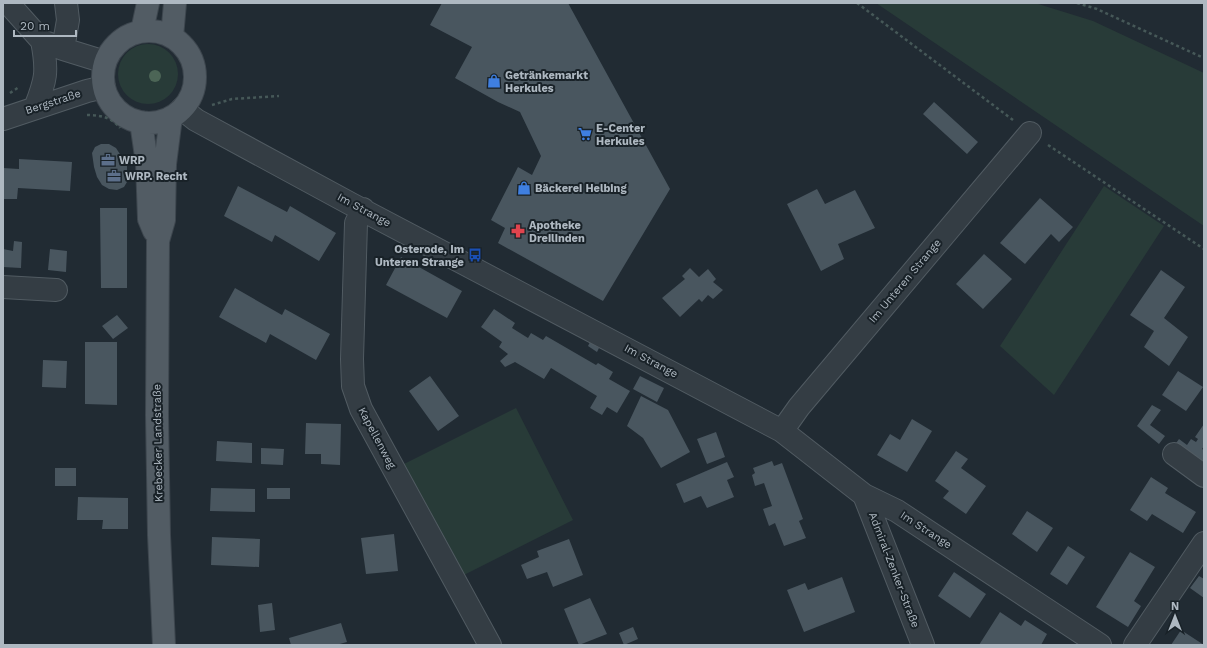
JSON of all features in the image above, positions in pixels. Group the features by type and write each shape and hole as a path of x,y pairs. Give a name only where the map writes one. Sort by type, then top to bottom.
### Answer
{"main road":[{"path":"142,31 148,3"},
{"path":"172,37 175,3"},
{"path":"142,31 152,31 172,37 181,44 189,54 195,76 193,88 183,115 156,122 140,122 128,118 117,110 109,99 104,87 103,74 111,51 120,41 130,35 142,31"},
{"name":"Krebecker Landstraße","path":"164,645 159,535 157,422 158,241 164,220 166,164 183,115"},
{"name":"Krebecker Landstraße","path":"140,122 147,163 150,219 158,241"}],"street":[{"path":"8,3 42,41 106,62"},
{"path":"63,49 68,20 68,4"},
{"path":"35,108 46,76 45,56 42,41"},
{"name":"Bergstraße","path":"3,119 87,91 104,87"},
{"name":"Im Strange","path":"183,115 782,431 864,495 897,511 1100,645"},
{"name":"Im Unteren Strange","path":"782,431 799,407 1030,133"},
{"name":"Kapellenweg","path":"363,209 356,223 352,359 353,386 361,409 490,645"},
{"path":"3,287 56,290"},
{"path":"1174,454 1204,476"},
{"name":"Admiral-Zenker-Straße","path":"864,495 923,645"},
{"path":"1135,645 1204,543"}],"path":[{"path":"1077,3 1096,9 1204,58"},
{"path":"183,115 232,99 279,96"}],"green space":[{"path":"876,3 1035,3 1093,21 1204,73 1204,226"},
{"path":"142,44 154,44 165,49 173,57 178,68 176,86 165,99 154,104 142,104 131,99 123,91 118,80 118,68 123,57 131,49"},
{"path":"1104,186 1164,226 1054,395 1000,346"},
{"path":"516,408 573,520 458,578 400,466"}],"building":[{"name":"E-Center Herkules","path":"442,3 568,3 670,189 603,301 498,243 505,228 491,220 518,167 532,175 541,156 520,112 498,102 455,78 472,47 430,25"},
{"path":"934,102 978,142 967,154 923,114"},
{"path":"101,144 109,144 116,148 127,165 127,182 124,187 117,190 109,189 102,185 97,177 92,153 95,147"},
{"path":"19,159 72,162 70,191 18,188 17,199 3,199 3,168 19,169"},
{"path":"238,186 287,212 290,206 336,233 319,261 275,235 272,242 224,216"},
{"path":"817,189 825,204 855,190 875,228 838,244 844,259 821,271 787,204"},
{"path":"1040,198 1073,227 1059,242 1051,234 1025,264 1000,243"},
{"path":"100,208 127,208 127,288 101,288"},
{"path":"14,241 22,242 21,268 3,267 3,249 13,251"},
{"path":"50,249 67,251 66,272 48,270"},
{"path":"984,254 1012,279 983,309 956,284"},
{"path":"401,257 462,291 447,318 386,285"},
{"path":"690,268 699,277 708,269 716,279 713,282 723,290 713,299 708,295 702,302 699,299 680,317 662,298 685,279 682,276"},
{"path":"1161,270 1185,287 1164,318 1188,337 1169,366 1144,347 1154,331 1130,315"},
{"path":"235,288 282,315 285,309 330,334 316,360 270,334 266,343 219,317"},
{"path":"494,309 515,323 512,328 528,338 531,333 543,340 546,336 596,365 598,363 613,372 609,379 630,391 617,413 607,407 602,415 590,408 597,396 551,368 544,379 515,362 505,367 500,361 508,354 499,347 502,342 481,327"},
{"path":"117,315 128,328 113,339 102,326"},
{"path":"85,342 117,342 117,405 85,404"},
{"path":"590,342 599,348 597,352 588,346"},
{"path":"43,360 67,361 66,388 42,387"},
{"path":"1178,371 1203,387 1186,411 1162,395"},
{"path":"430,376 459,416 438,431 409,391"},
{"path":"640,376 664,388 657,402 633,389"},
{"path":"641,396 668,410 690,452 661,468 643,438 627,426"},
{"path":"1152,405 1161,410 1150,425 1165,436 1159,444 1137,426"},
{"path":"912,419 932,431 907,472 877,455 890,434 900,440"},
{"path":"306,423 341,424 340,465 321,464 321,454 305,454"},
{"path":"1204,424 1204,446 1202,449 1204,450 1204,464 1174,446 1179,439 1187,445 1191,439 1196,442 1198,439 1195,437"},
{"path":"716,432 725,457 707,464 697,439"},
{"path":"217,441 252,443 252,463 216,461"},
{"path":"261,448 284,449 283,465 261,464"},
{"path":"956,451 968,459 961,468 986,486 966,514 943,498 949,491 935,481"},
{"path":"772,461 774,466 782,463 803,519 799,521 806,538 784,546 775,523 769,526 763,509 772,506 764,483 755,486 752,475 755,473 753,468"},
{"path":"727,462 734,477 727,480 734,497 707,508 701,496 684,503 676,484"},
{"path":"55,468 76,468 76,486 55,486"},
{"path":"1151,477 1168,488 1165,493 1196,512 1183,533 1152,514 1147,521 1130,510"},
{"path":"211,488 255,489 255,512 210,511"},
{"path":"267,488 290,488 290,499 267,499"},
{"path":"78,497 128,498 128,529 102,529 103,520 77,520"},
{"path":"1027,511 1053,528 1037,552 1012,534"},
{"path":"394,534 398,571 366,574 361,538"},
{"path":"212,537 260,539 259,567 211,565"},
{"path":"569,539 583,575 553,587 547,572 527,579 521,565 539,557 537,551"},
{"path":"1068,546 1085,557 1067,585 1050,574"},
{"path":"1130,552 1155,567 1134,601 1141,606 1128,627 1096,607"},
{"path":"954,572 986,594 970,618 938,596"},
{"path":"1199,576 1204,579 1204,598 1190,588"},
{"path":"842,577 855,612 804,632 787,590 805,583 808,590"},
{"path":"590,598 607,634 579,645 564,609"},
{"path":"272,603 275,630 260,632 258,605"},
{"path":"1000,612 1021,626 1025,620 1047,634 1041,645 979,645"},
{"path":"341,623 347,642 336,645 291,645 289,638"},
{"path":"633,627 638,639 624,645 619,633"},
{"path":"1181,630 1204,645 1171,645"}],"place":[{"name":"Getränkemarkt Herkules","path":"494,81"},
{"name":"E-Center Herkules","path":"585,134"},
{"name":"WRP","path":"108,160"},
{"name":"WRP. Recht","path":"114,176"},
{"name":"Bäckerei Helbing","path":"524,188"},
{"name":"Apotheke Dreilinden","path":"518,231"},
{"name":"Osterode, Im Unteren Strange","path":"475,255"}]}
